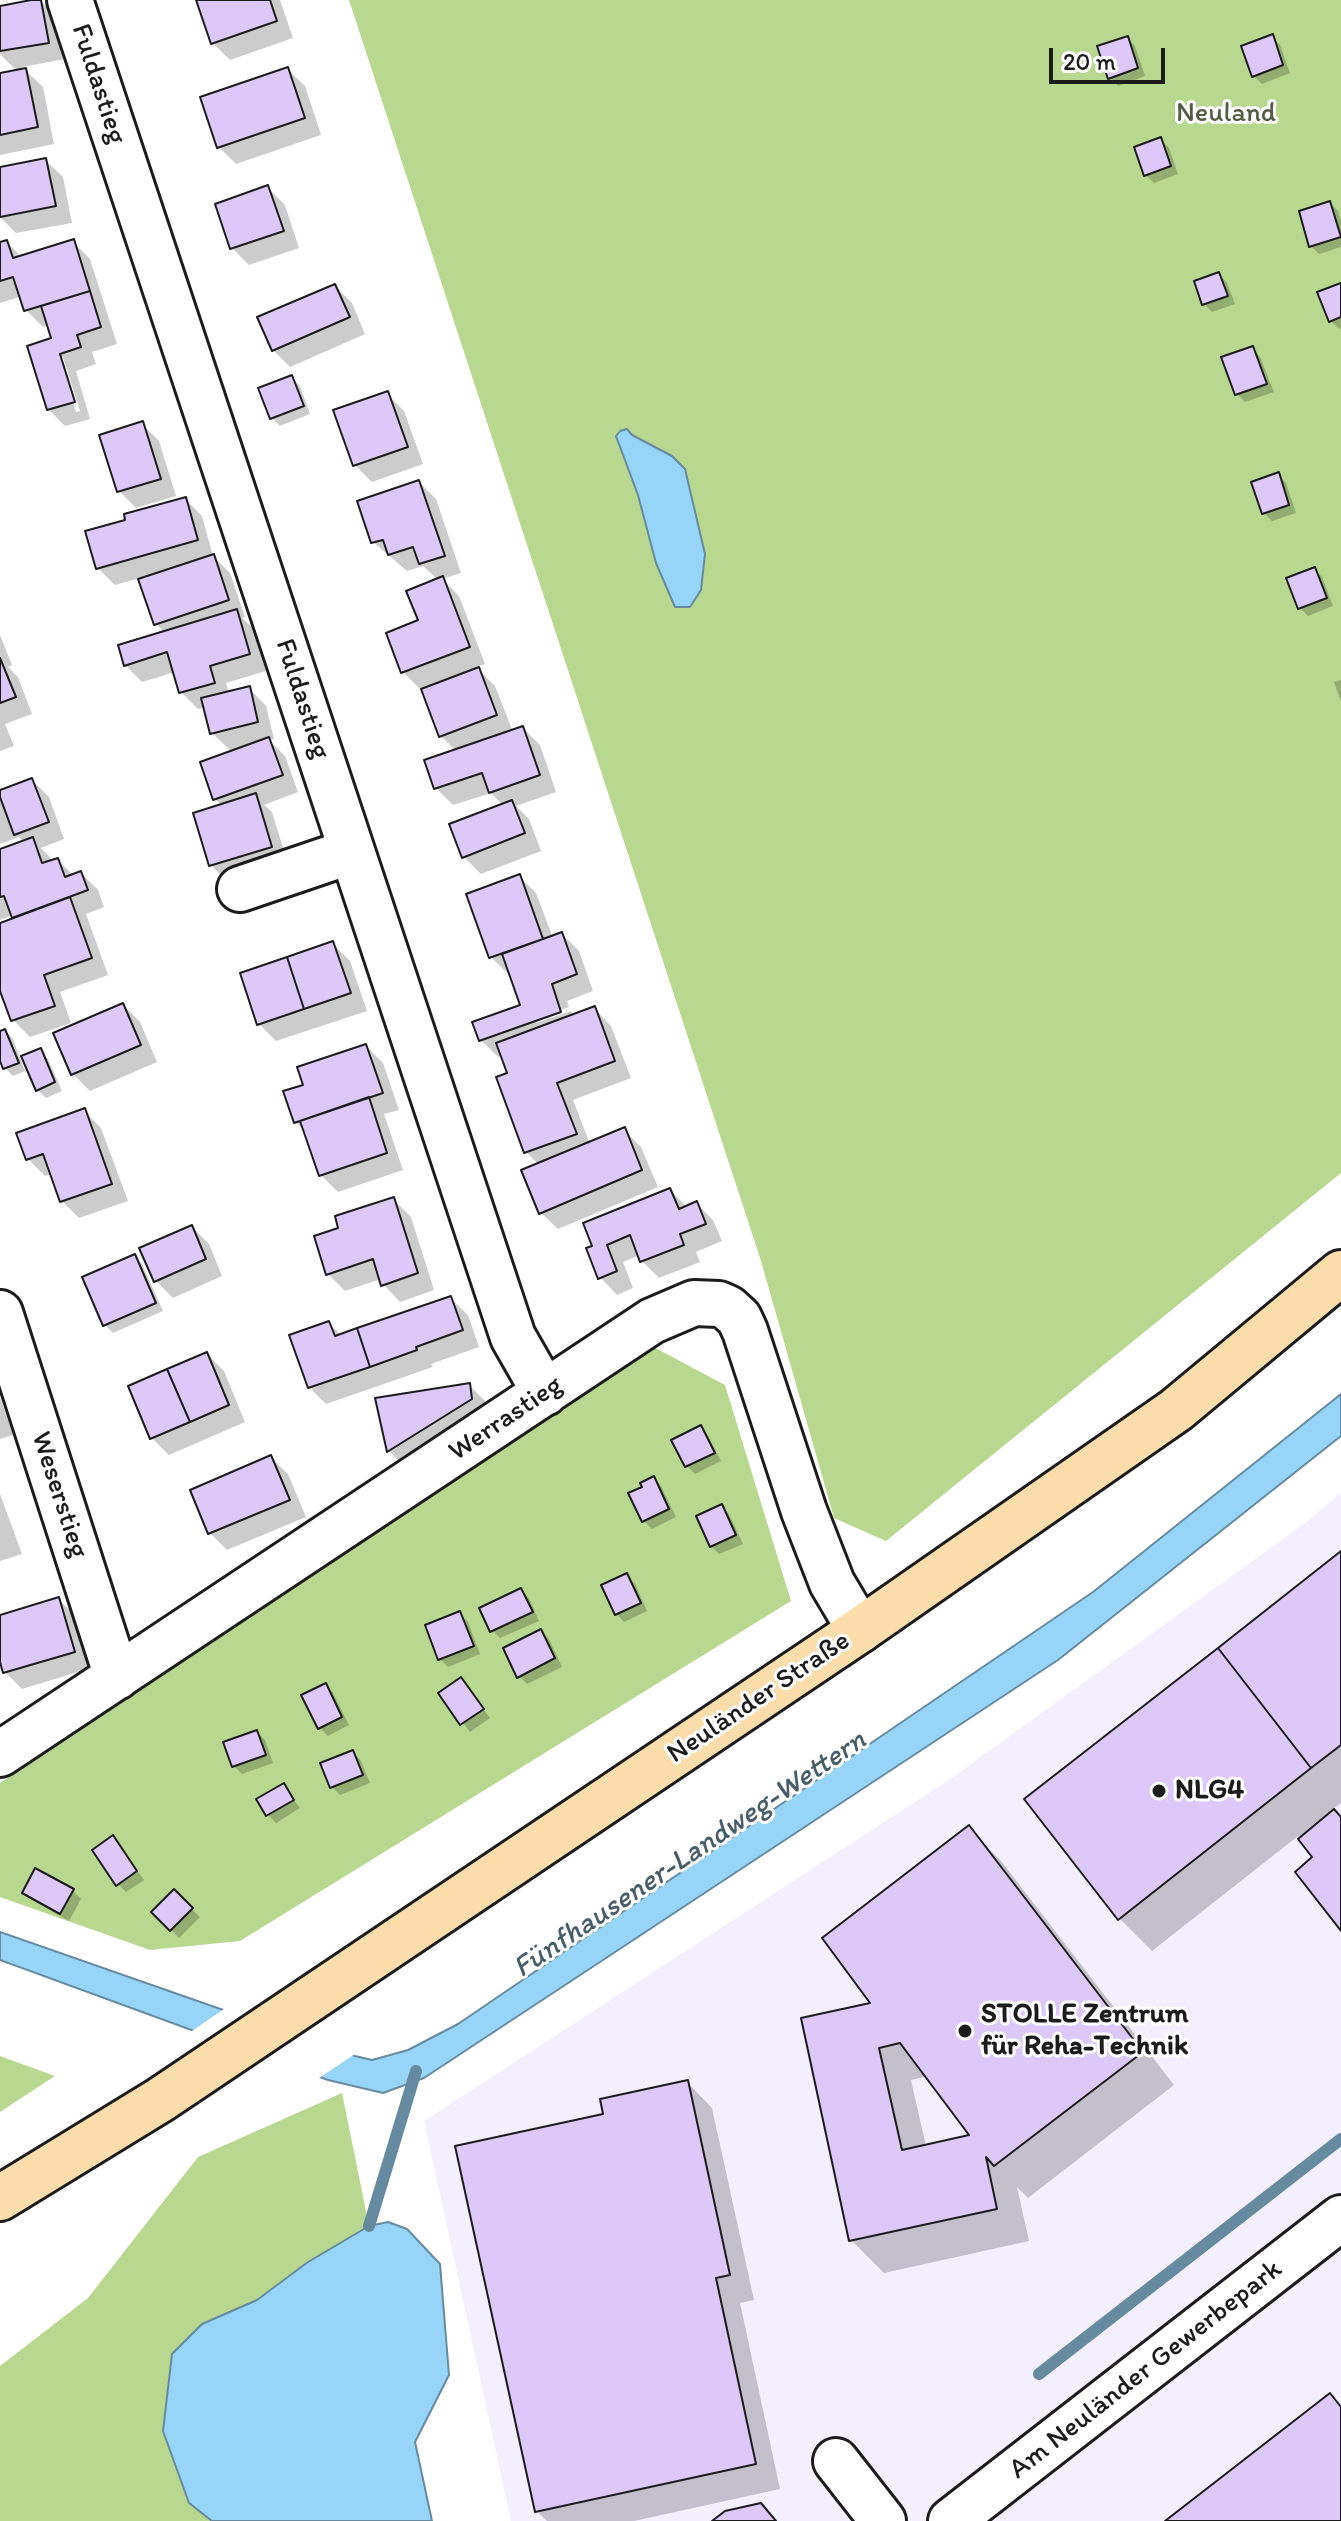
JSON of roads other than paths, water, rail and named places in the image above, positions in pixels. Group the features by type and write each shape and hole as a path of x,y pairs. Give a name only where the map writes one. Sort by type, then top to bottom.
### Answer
{"main road":[{"name":"Neuländer Straße","path":"0,2198 160,2100 860,1630 1176,1410 1341,1273"},
{"name":"Neuländer Straße","path":"0,2228 160,2100"}],"street":[{"name":"Fuldastieg","path":"70,0 513,1337 545,1393"},
{"path":"240,889 352,851"},
{"name":"Werrastieg","path":"0,1754 652,1321 694,1303 719,1304 739,1318 804,1511 832,1583 860,1630"},
{"name":"Weserstieg","path":"0,1313 117,1677"},
{"name":"Am Neuländer Gewerbepark","path":"951,2521 1341,2218"},
{"path":"836,2461 883,2521"}],"water":[{"path":"627,429 632,435 672,456 685,469 705,554 701,590 690,607 675,607 656,563 638,495 616,436"},
{"path":"1341,1394 1341,1436 1058,1660 424,2078 383,2093 328,2080 0,1960 0,1932 355,2056 372,2060 408,2050 458,2024 1093,1592"},
{"path":"388,2222 407,2229 440,2264 449,2375 415,2442 432,2521 212,2521 189,2503 163,2431 172,2354 202,2324 257,2300 308,2262 369,2226"}],"waterway":[{"path":"369,2226 416,2071"},
{"path":"1039,2374 1341,2139"}],"place":[{"name":"NLG4","path":"1159,1791"},
{"name":"STOLLE Zentrum für Reha-Technik","path":"965,2031"}],"park label":[{"name":"Neuland","path":"1226,114"}],"water label":[{"name":"Fünfhausener-Landweg-Wettern","path":"690,1855"}]}
